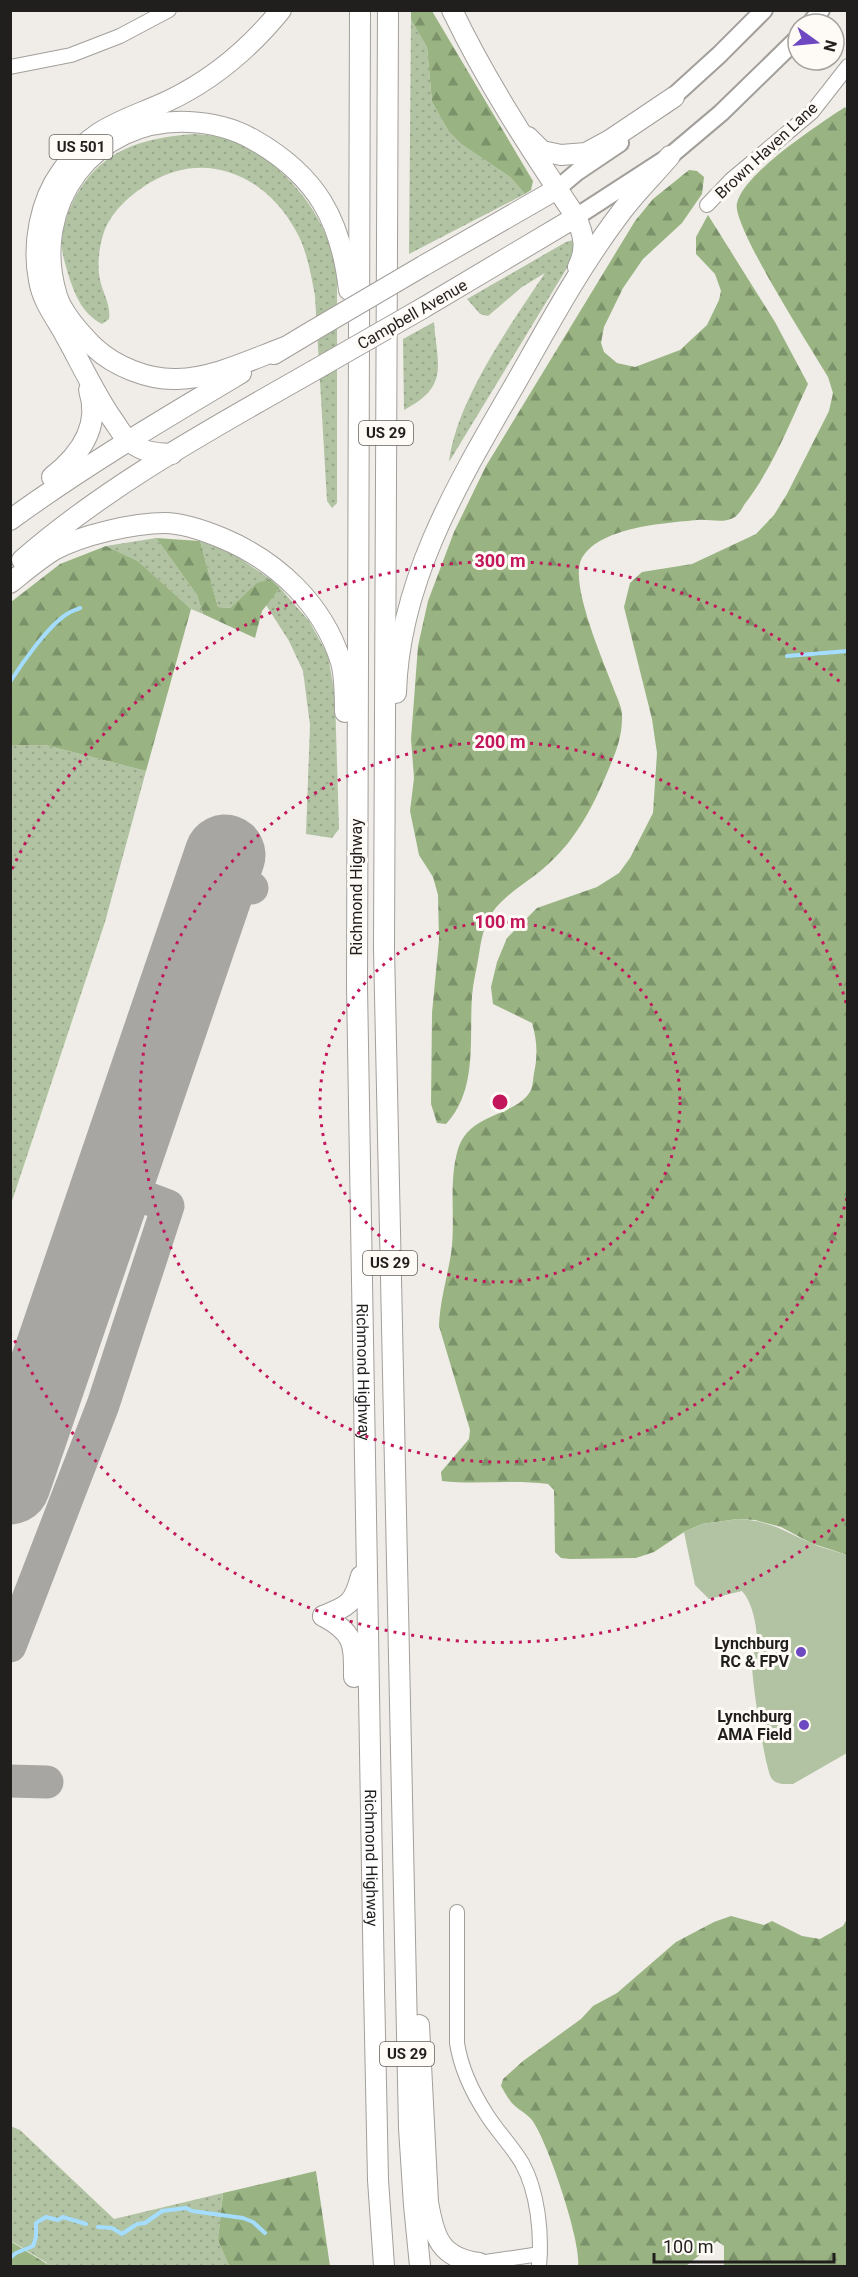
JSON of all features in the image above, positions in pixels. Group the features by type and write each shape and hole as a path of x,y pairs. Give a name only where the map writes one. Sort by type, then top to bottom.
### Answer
{"highway":[{"name":"US 501","path":"10,518 41,486 68,464 81,449 90,426 93,403 82,370 51,312 39,281 38,237 42,207 60,173 83,143 107,127 169,100 204,81 240,53 268,27 281,10"},
{"name":"US 29","path":"358,370 360,10"},
{"name":"US 29","path":"384,855 388,10"},
{"path":"452,10 471,51 583,231 585,247 581,262 540,341"},
{"path":"516,126 542,151 561,155 586,153 610,140 674,97"},
{"path":"285,347 216,373 175,379 156,377 133,370 104,356 79,332 57,297 52,267 51,233 61,197 80,168 103,146 132,130 168,121 209,123 248,136 279,154 306,178 325,206 341,243 358,370"},
{"path":"384,855 401,643 417,579 434,532 469,464 540,341 619,214 670,156"},
{"path":"10,518 127,440 557,189"},
{"name":"Campbell Avenue","path":"10,570 47,537 106,495 576,217"},
{"path":"82,370 100,403 127,440 145,452 172,454"},
{"name":"Richmond Highway","path":"358,370 356,784 359,1175 378,2181 384,2266"},
{"path":"10,583 54,550 130,526 166,523 207,532 240,546 268,564 294,585 315,609 330,633 341,664 346,737 356,784"},
{"name":"Richmond Highway","path":"384,855 384,948 409,2128 420,2266"},
{"path":"366,1559 355,1597 346,1606 323,1616 345,1629 352,1644 364,1959 374,1988"},
{"path":"402,1842 412,1868 428,2202 437,2237 449,2254 475,2265"}],"main road":[{"path":"557,189 622,141 674,97 764,10"},
{"name":"Campbell Avenue","path":"576,217 670,156 721,112 786,50"}],"street":[{"path":"10,67 71,55 120,36 169,10"},
{"name":"Brown Haven Lane","path":"707,205 731,180 812,112 848,66"},
{"path":"457,1912 460,2060 487,2115 521,2162 530,2180 535,2201 540,2260 475,2265"}],"green space":[{"path":"411,11 432,11 533,181 531,190 525,194 510,177 461,144 449,132 432,102 427,47 411,20"},
{"path":"411,20 427,47 432,102 449,132 461,144 510,177 525,194 409,254"},
{"path":"845,107 848,111 847,1555 811,1543 781,1527 755,1520 738,1519 702,1524 684,1532 654,1552 636,1558 561,1558 555,1552 554,1490 548,1484 442,1481 441,1472 469,1439 470,1430 439,1326 451,1254 455,1162 464,1137 472,1128 524,1099 532,1086 536,1042 532,1023 493,1004 491,987 497,962 507,938 537,908 597,887 619,873 630,858 653,813 657,753 652,719 624,607 630,583 642,572 692,564 756,534 774,515 787,494 829,411 833,393 828,377 759,261 739,216 737,203 753,178 767,164 783,150"},
{"path":"194,134 221,137 264,158 300,192 314,212 325,234 333,257 337,280 337,503 332,508 327,501 315,296 312,280 300,238 269,196 252,183 214,168 193,168 172,172 151,182 136,192 116,211 103,235 99,269 109,309 109,319 102,324 95,320 77,298 65,264 62,241 68,213 81,188 100,166 131,146 158,139"},
{"path":"689,170 697,171 704,177 702,194 682,223 643,259 623,288 604,327 601,343 604,352 617,363 635,367 680,350 707,325 721,291 715,274 696,254 696,237 708,215 775,322 808,384 772,462 735,517 717,521 684,521 633,529 601,540 589,549 581,560 580,587 589,623 622,714 619,740 613,759 582,824 556,857 500,903 487,922 481,940 473,991 470,1063 467,1080 456,1111 446,1124 437,1123 431,1104 432,1013 439,940 438,895 433,877 419,855 410,811 414,778 411,739 418,646 428,601 454,532 486,466 635,221 653,199"},
{"path":"573,240 577,247 573,258 449,462 454,438 473,389 545,273 522,287 488,316 480,314 467,299"},
{"path":"434,322 438,362 434,383 429,392 419,401 404,410 403,339"},
{"path":"156,538 197,595 203,614 191,609 138,561 106,546"},
{"path":"156,538 200,541 218,607 230,608 257,583 270,579 280,588 262,611 255,638 203,614 197,595"},
{"path":"200,541 232,553 270,579 257,584 230,608 218,607"},
{"path":"106,546 138,561 191,609 146,771 45,745 11,745 11,602 60,564"},
{"path":"280,588 309,621 328,655 335,697 339,829 332,838 306,834 310,725 303,671 289,641 266,605"},
{"path":"10,745 45,745 146,771 105,922 11,1204"},
{"name":"Lynchburg RC & FPV","path":"738,1519 768,1524 815,1545 847,1555 847,1753 793,1784 774,1781 766,1760 759,1725 752,1662 757,1641 756,1632 753,1613 748,1601 742,1591 709,1599 695,1585 684,1532 702,1524"},
{"path":"731,1916 764,1925 772,1921 802,1936 820,1939 843,1926 847,1919 847,2266 724,2266 724,2246 717,2241 686,2266 578,2266 575,2236 546,2148 532,2120 507,2096 501,2086 503,2079 523,2061 581,2019 593,2006 617,1993 676,1942 714,1922"},
{"path":"10,2126 20,2130 114,2219 223,2193 218,2240 229,2266 46,2266 47,2263 11,2241"},
{"path":"316,2171 330,2266 229,2266 218,2240 223,2193"},
{"path":"10,2241 47,2264 46,2266 11,2266"}],"waterway":[{"path":"10,682 28,655 52,627 67,614 80,608"},
{"path":"787,656 848,651"},
{"path":"98,2227 112,2228 122,2234 137,2224 145,2223 162,2211 186,2208 192,2211 243,2218 253,2222 265,2233"},
{"path":"10,2258 33,2246 36,2237 36,2223 46,2217 58,2220 63,2217 86,2224"}],"taxiway":[{"path":"218,875 252,888"},
{"path":"10,1646 103,1405 168,1206 112,1185"},
{"path":"10,1781 47,1782"}],"runway":[{"path":"10,1484 225,855"}],"place":[{"name":"Lynchburg RC & FPV","path":"801,1652"},
{"name":"Lynchburg AMA Field","path":"804,1725"}]}
